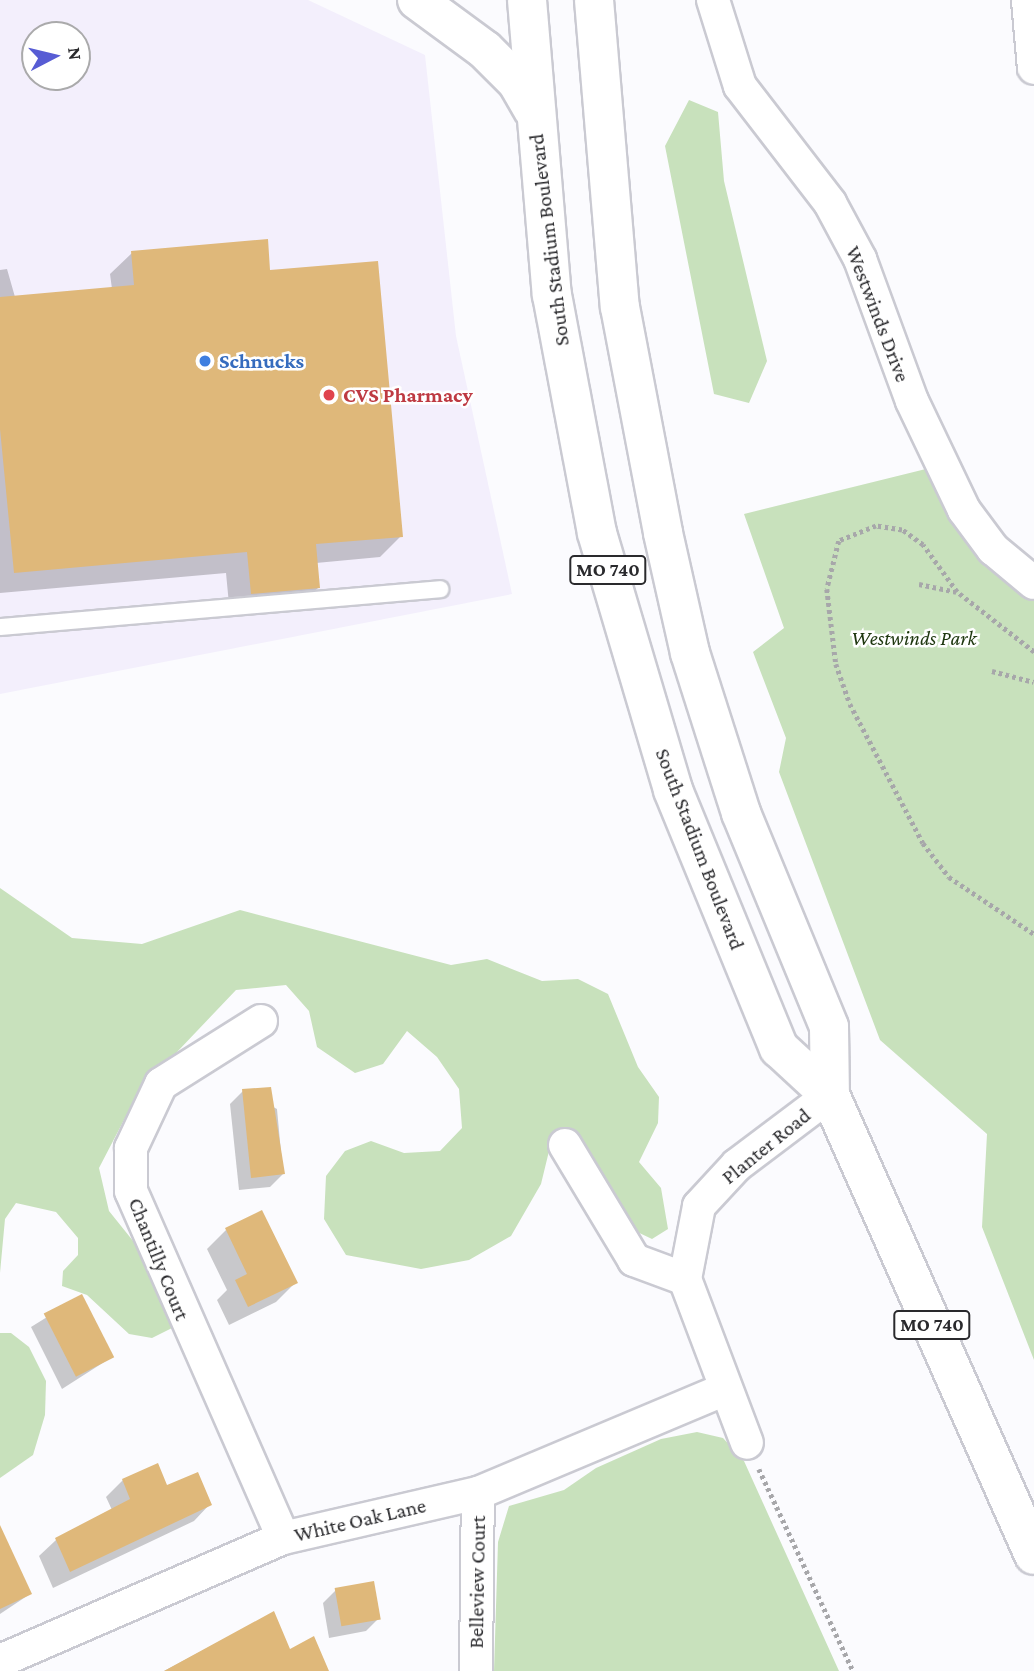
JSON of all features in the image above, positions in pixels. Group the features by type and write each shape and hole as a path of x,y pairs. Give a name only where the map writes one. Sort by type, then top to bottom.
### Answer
{"main road":[{"path":"417,0 485,50 517,82 534,113"},
{"name":"South Stadium Boulevard","path":"527,0 534,113 552,295 597,533 673,790 779,1048 830,1095 1034,1555"},
{"name":"MO 740","path":"594,0 620,307 663,534 690,653 741,813 829,1027 830,1095"}],"street":[{"name":"Westwinds Drive","path":"713,0 740,86 830,203 860,260 912,401 964,510 993,549 1034,583"},
{"path":"1028,0 1034,68"},
{"name":"Chantilly Court","path":"261,1021 161,1084 131,1148 131,1191 283,1538"},
{"name":"Planter Road","path":"747,1443 723,1390 685,1279 699,1206 737,1165 830,1095"},
{"path":"565,1145 634,1260 685,1279"},
{"name":"White Oak Lane","path":"0,1661 283,1538 478,1493 723,1390"},
{"name":"Belleview Court","path":"476,1671 478,1493"}],"lane":[{"path":"0,627 440,589"}],"path":[{"path":"1034,652 957,592 923,545 902,530 876,526 855,531 839,541 830,561 836,664 850,704 923,843 949,877 1034,934"},
{"path":"919,584 957,592"},
{"path":"992,671 1034,682"},
{"path":"747,1443 853,1671"}],"shaded area":[{"path":"0,0 308,0 425,55 456,336 512,594 0,694"}],"green space":[{"path":"689,100 718,112 724,181 767,361 749,403 714,394 665,146"},
{"name":"Westwinds Park","path":"942,465 1034,583 1034,1360 982,1227 987,1134 880,1040 779,772 786,738 753,652 784,628 744,514"},
{"path":"0,888 72,938 142,944 240,910 451,965 487,959 542,981 578,979 608,994 638,1067 659,1097 658,1123 639,1162 661,1188 668,1229 652,1239 631,1229 567,1128 550,1147 541,1184 511,1236 469,1260 421,1269 346,1255 324,1219 326,1176 345,1151 371,1141 404,1153 440,1151 462,1128 459,1089 437,1057 407,1031 383,1064 355,1073 317,1047 309,1011 286,985 236,990 138,1093 99,1168 109,1211 162,1277 172,1328 152,1338 129,1334 87,1295 62,1286 63,1271 78,1255 78,1238 56,1212 16,1203 5,1219 0,1273"},
{"path":"0,1333 11,1333 29,1347 46,1381 45,1415 33,1455 0,1478"},
{"path":"697,1432 723,1438 744,1461 839,1671 494,1671 498,1542 509,1506 564,1490 596,1468 661,1439"}],"building":[{"name":"Schnucks","path":"268,239 270,270 378,261 403,537 316,544 320,588 251,594 247,552 14,573 0,429 0,297 134,285 131,251"},
{"path":"271,1087 285,1174 251,1178 242,1089"},
{"path":"262,1210 298,1283 248,1307 235,1280 247,1274 225,1228"},
{"path":"82,1294 114,1357 76,1377 44,1314"},
{"path":"158,1463 167,1485 198,1472 212,1505 70,1572 55,1538 130,1499 122,1479"},
{"path":"0,1525 32,1594 0,1609"},
{"path":"374,1581 381,1619 341,1626 335,1588"},
{"path":"274,1611 290,1649 314,1636 329,1671 164,1671"}],"place":[{"name":"Schnucks","path":"205,361"},
{"name":"CVS Pharmacy","path":"329,395"}]}
